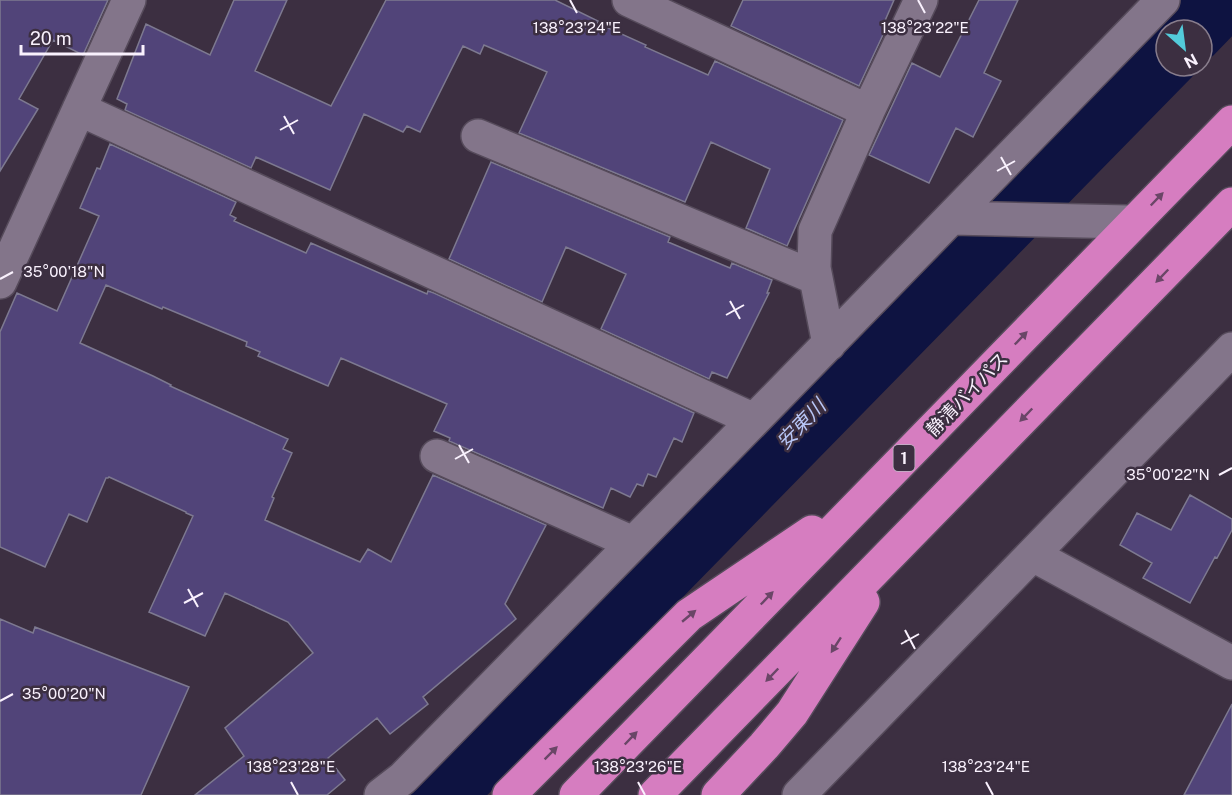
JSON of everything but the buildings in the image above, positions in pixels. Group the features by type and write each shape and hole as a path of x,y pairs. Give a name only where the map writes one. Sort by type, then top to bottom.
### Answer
{"highway":[{"name":"静清バイパス","path":"576,795 1232,122"},
{"path":"655,795 1232,204"},
{"path":"510,795 689,615 835,516"},
{"path":"718,795 792,713 879,578"}],"street":[{"path":"0,282 11,227 79,109 129,0"},
{"path":"629,0 868,111"},
{"path":"828,344 814,268 815,231 868,111 921,0"},
{"path":"381,795 403,778 1163,0"},
{"path":"79,109 754,420"},
{"path":"478,136 816,278"},
{"path":"952,218 1128,222"},
{"path":"799,795 1232,349"},
{"path":"436,456 633,543"},
{"path":"1033,555 1232,663"}],"waterway":[{"name":"安東川","path":"1200,18 1217,0"},
{"name":"安東川","path":"436,795 1154,64"}]}
